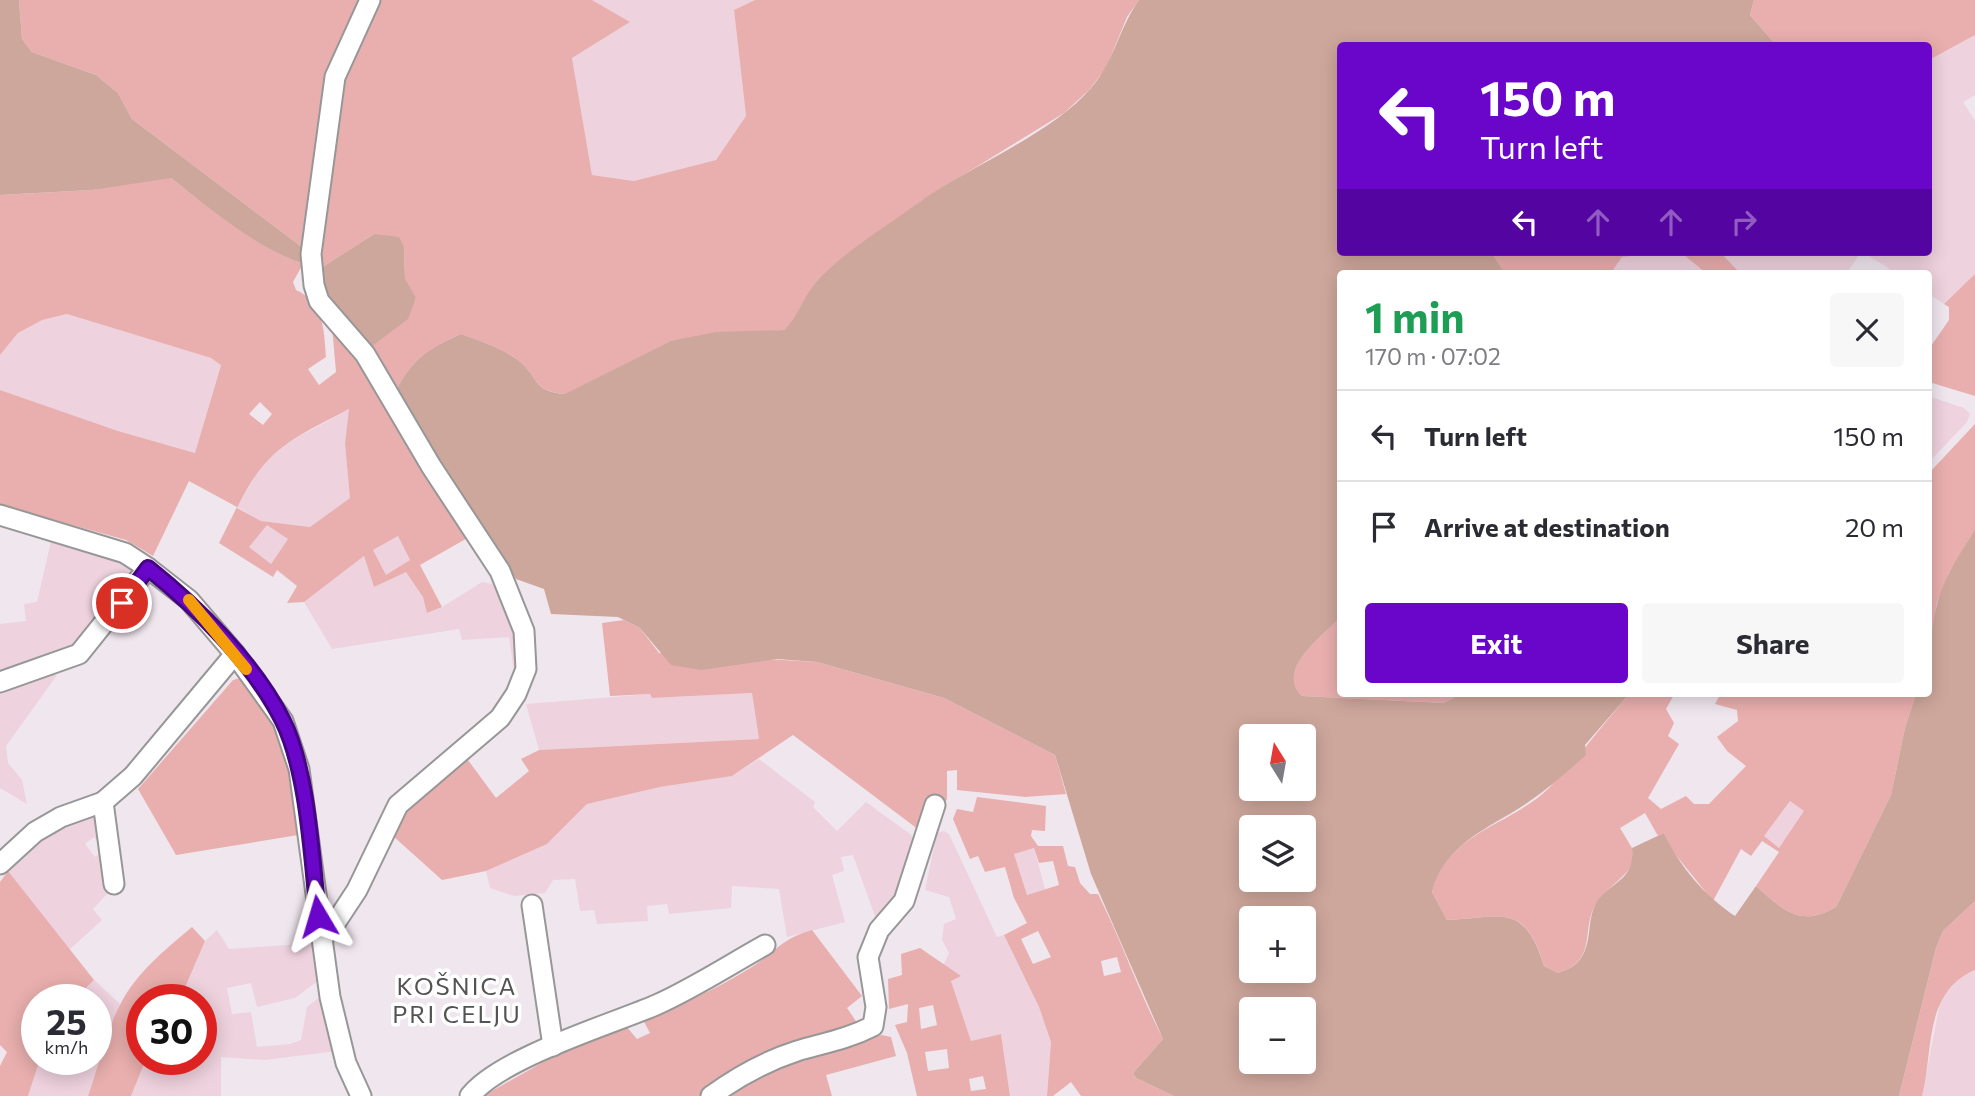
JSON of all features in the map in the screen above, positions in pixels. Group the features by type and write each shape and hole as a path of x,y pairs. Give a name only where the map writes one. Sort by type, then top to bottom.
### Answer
{"street":[{"path":"320,935 330,931 357,890 398,805 499,718 516,694 526,669 524,631 500,571 431,466 365,354 319,301 312,277 311,254 335,78 370,0"},
{"path":"0,515 125,552 148,568 189,600 235,654 283,721 299,769 320,935 346,1063 361,1096"},
{"path":"0,682 79,654 148,568"},
{"path":"0,864 35,832 61,817 103,802 133,776 235,654"},
{"path":"103,802 114,884"},
{"path":"711,1096 749,1072 796,1051 851,1038 873,1026 876,1007 867,957 879,930 904,901 935,805"},
{"path":"532,905 553,1046"},
{"path":"470,1096 485,1079 553,1046 659,1003 765,945"}],"shaded area":[{"path":"0,0 19,0 22,39 32,52 96,75 118,93 132,119 307,251 303,264 250,237 217,215 171,178 92,190 0,195"},
{"path":"19,0 365,0 354,23 307,251 132,119 118,93 96,75 32,52 22,39"},
{"path":"376,0 592,0 630,22 572,58 592,175 634,181 716,160 746,116 734,10 755,0 1139,0 1127,17 1106,68 1089,90 1064,113 921,201 813,286 793,322 784,330 670,341 566,394 541,387 518,360 461,334 422,356 408,371 395,392 367,350 416,299 405,278 404,247 374,234 318,270 339,77"},
{"path":"592,0 755,0 734,10 746,116 716,160 634,181 592,175 572,58 630,22"},
{"path":"1139,0 1754,0 1750,15 1773,42 1337,42 1337,256 1494,256 1503,270 1337,270 1337,621 1304,654 1294,675 1295,686 1302,696 1444,703 1455,697 1627,697 1585,745 1586,755 1535,798 1457,849 1438,875 1432,892 1447,920 1496,917 1519,922 1536,945 1544,966 1558,973 1581,958 1587,944 1594,907 1604,893 1627,873 1632,848 1664,833 1677,857 1694,879 1713,899 1735,916 1756,886 1784,909 1802,916 1812,916 1836,907 1891,795 1905,728 1915,697 1932,697 1932,634 1938,600 1950,571 1975,529 1975,901 1943,931 1936,948 1899,1096 1174,1096 1136,1078 1133,1073 1163,1039 1091,874 1055,755 944,698 817,662 777,659 701,670 671,665 640,628 618,617 551,614 544,589 516,579 395,392 408,371 422,356 461,334 491,345 518,360 541,387 554,393 565,394 670,341 716,332 784,330 813,286 849,252 938,190 1055,120 1091,88 1111,56"},
{"path":"1754,0 1975,0 1975,35 1932,58 1932,42 1773,42 1750,15"},
{"path":"1975,35 1975,95 1963,102 1975,121 1975,274 1944,304 1932,296 1932,270 1891,270 1869,256 1932,256 1932,58"},
{"path":"154,178 171,178 250,237 303,264 293,282 296,290 312,302 321,318 326,357 308,369 319,385 336,372 332,327 344,338 471,536 420,565 442,607 427,613 423,597 406,572 374,587 364,556 304,602 287,603 297,586 277,570 273,577 219,543 237,507 189,481 153,556 126,540 0,505 0,390 118,431 195,453 221,365 211,358 67,314 42,320 18,333 0,355 0,195 92,190","holes":["260,402 272,414 263,425 249,414","349,409 345,444 350,498 310,527 261,521 237,508 259,471 271,457 297,437","267,525 288,539 271,564 249,547","398,536 410,560 386,575 373,550"]},
{"path":"374,234 399,237 404,247 405,278 416,298 408,319 367,350 325,298 318,270"},
{"path":"1494,256 1632,256 1622,257 1613,270 1503,270"},
{"path":"1685,256 1702,270 1613,270 1622,257"},
{"path":"1685,256 1724,256 1737,270 1702,270"},
{"path":"1724,256 1858,256 1849,270 1737,270"},
{"path":"1975,274 1975,396 1932,383 1932,345 1949,320 1949,307 1944,304"},
{"path":"67,314 211,358 221,364 195,453 118,431 0,390 0,355 18,333 41,320"},
{"path":"1932,397 1964,408 1970,414 1967,422 1932,459"},
{"path":"350,409 345,444 350,498 310,527 261,521 237,507 263,463 281,446"},
{"path":"1975,424 1975,529 1949,573 1937,603 1932,629 1932,470"},
{"path":"267,524 288,539 271,564 249,547"},
{"path":"398,536 410,560 386,576 373,550"},
{"path":"52,537 136,567 76,651 0,676 0,624 26,621 24,604 37,602"},
{"path":"364,556 374,587 406,571 423,597 428,613 482,582 492,584 504,594 513,612 519,673 514,672 509,637 462,640 459,629 332,649 304,602"},
{"path":"624,620 640,628 659,653 817,662 944,698 1055,755 1066,794 1025,797 957,790 957,770 947,771 947,799 927,836 793,735 732,776 660,787 587,804 547,844 486,871 442,880 393,836 400,815 465,756 496,798 529,771 521,759 539,750 759,739 752,693 652,698 650,694 610,696 602,623"},
{"path":"1337,621 1337,697 1455,697 1444,703 1302,696 1295,686 1294,675 1297,665 1313,644"},
{"path":"39,675 57,675 6,746 8,763 22,780 27,804 0,788 0,684"},
{"path":"244,677 281,736 304,834 176,855 138,789 233,680"},
{"path":"752,693 759,739 539,750 526,704 650,694 652,698"},
{"path":"1627,697 1673,697 1666,709 1674,723 1668,736 1679,744 1648,798 1661,809 1686,796 1694,804 1709,804 1746,766 1727,751 1717,737 1738,721 1737,710 1715,704 1719,697 1915,697 1905,728 1891,795 1836,907 1812,916 1802,916 1784,909 1756,886 1779,852 1762,841 1751,856 1741,849 1713,901 1671,849 1664,833 1658,836 1645,813 1620,828 1632,848 1633,863 1603,895 1593,910 1580,960 1558,973 1544,966 1537,945 1519,922 1496,917 1447,920 1432,892 1440,872 1451,856 1482,832 1533,801 1549,788","holes":["1790,801 1804,811 1779,848 1764,836"]},
{"path":"759,759 815,802 813,807 837,831 866,802 910,834 920,848 880,930 853,855 841,857 844,871 832,875 845,922 787,937 779,889 732,886 731,908 669,914 667,904 647,906 648,921 597,924 594,910 580,911 575,879 553,880 545,893 514,896 490,888 486,871 547,844 587,804 660,787 732,776"},
{"path":"977,797 1046,806 1045,831 1032,830 1031,836 1038,846 1063,846 1068,866 1075,867 1080,883 1090,894 1098,894 1163,1039 1133,1073 1136,1078 1174,1096 1081,1096 1071,1082 1053,1096 1047,1096 1051,1042 1039,1007 1004,935 1027,923 1014,898 1005,867 985,872 978,856 970,859 953,819 957,809 973,812","holes":["1034,848 1039,863 1053,861 1059,885 1027,895 1014,854","1038,931 1051,957 1033,964 1021,939","1117,957 1121,972 1104,976 1101,961"]},
{"path":"1790,801 1805,811 1779,848 1763,837"},
{"path":"89,815 97,816 104,850 94,837 85,844 95,857 99,854 112,858 117,883 93,909 102,920 69,950 8,871 33,839"},
{"path":"944,831 949,834 997,937 1004,935 1039,1007 1051,1042 1047,1096 1010,1096 1001,1034 971,1041 951,981 960,976 943,966 949,953 942,940 944,924 956,919 949,897 925,890 937,833"},
{"path":"1034,848 1045,889 1027,895 1014,854"},
{"path":"8,871 94,980 90,984 21,984 21,1075 35,1075 28,1096 0,1096 0,1066 7,1052 0,1045 0,882"},
{"path":"1975,901 1975,970 1958,980 1946,993 1939,1008 1930,1042 1922,1096 1899,1096 1936,948 1943,931"},
{"path":"192,927 205,941 186,984 133,984"},
{"path":"217,930 229,949 317,943 321,978 295,998 257,1007 251,983 227,988 232,1014 251,1012 257,1047 290,1044 301,1040 307,1007 320,997 337,1051 265,1060 221,1057 221,1096 131,1096 140,1075 217,1075 217,984 186,984 205,941"},
{"path":"812,930 862,996 847,1008 864,1033 709,1096 483,1096 561,1052 626,1026 637,1039 650,1033 643,1020 722,984 756,964 791,938"},
{"path":"920,948 961,976 951,981 971,1041 1001,1034 1010,1096 917,1096 907,1053 895,1025 907,1022 908,1004 889,1009 888,979 902,975 901,954","holes":["933,1005 937,1025 921,1029 919,1008","947,1049 949,1068 928,1071 925,1052","983,1076 986,1089 971,1091 969,1079"]},
{"path":"1975,970 1975,1096 1922,1096 1941,997 1961,978"},
{"path":"126,995 126,1075 140,1075 131,1096 88,1096 95,1075 112,1075 112,1023"},
{"path":"112,997 120,1004 112,1027"},
{"path":"882,1035 891,1037 896,1056 826,1075 832,1096 719,1096 788,1060"},
{"path":"35,1075 95,1075 88,1096 28,1096"}],"slow traffic":[{"path":"189,600 246,669"}],"district":[{"name":"KOŠNICA PRI CELJU","path":"457,999"}],"route":[{"path":"122,603 148,568 189,600 256,681 283,721 299,769 318,916"}]}
